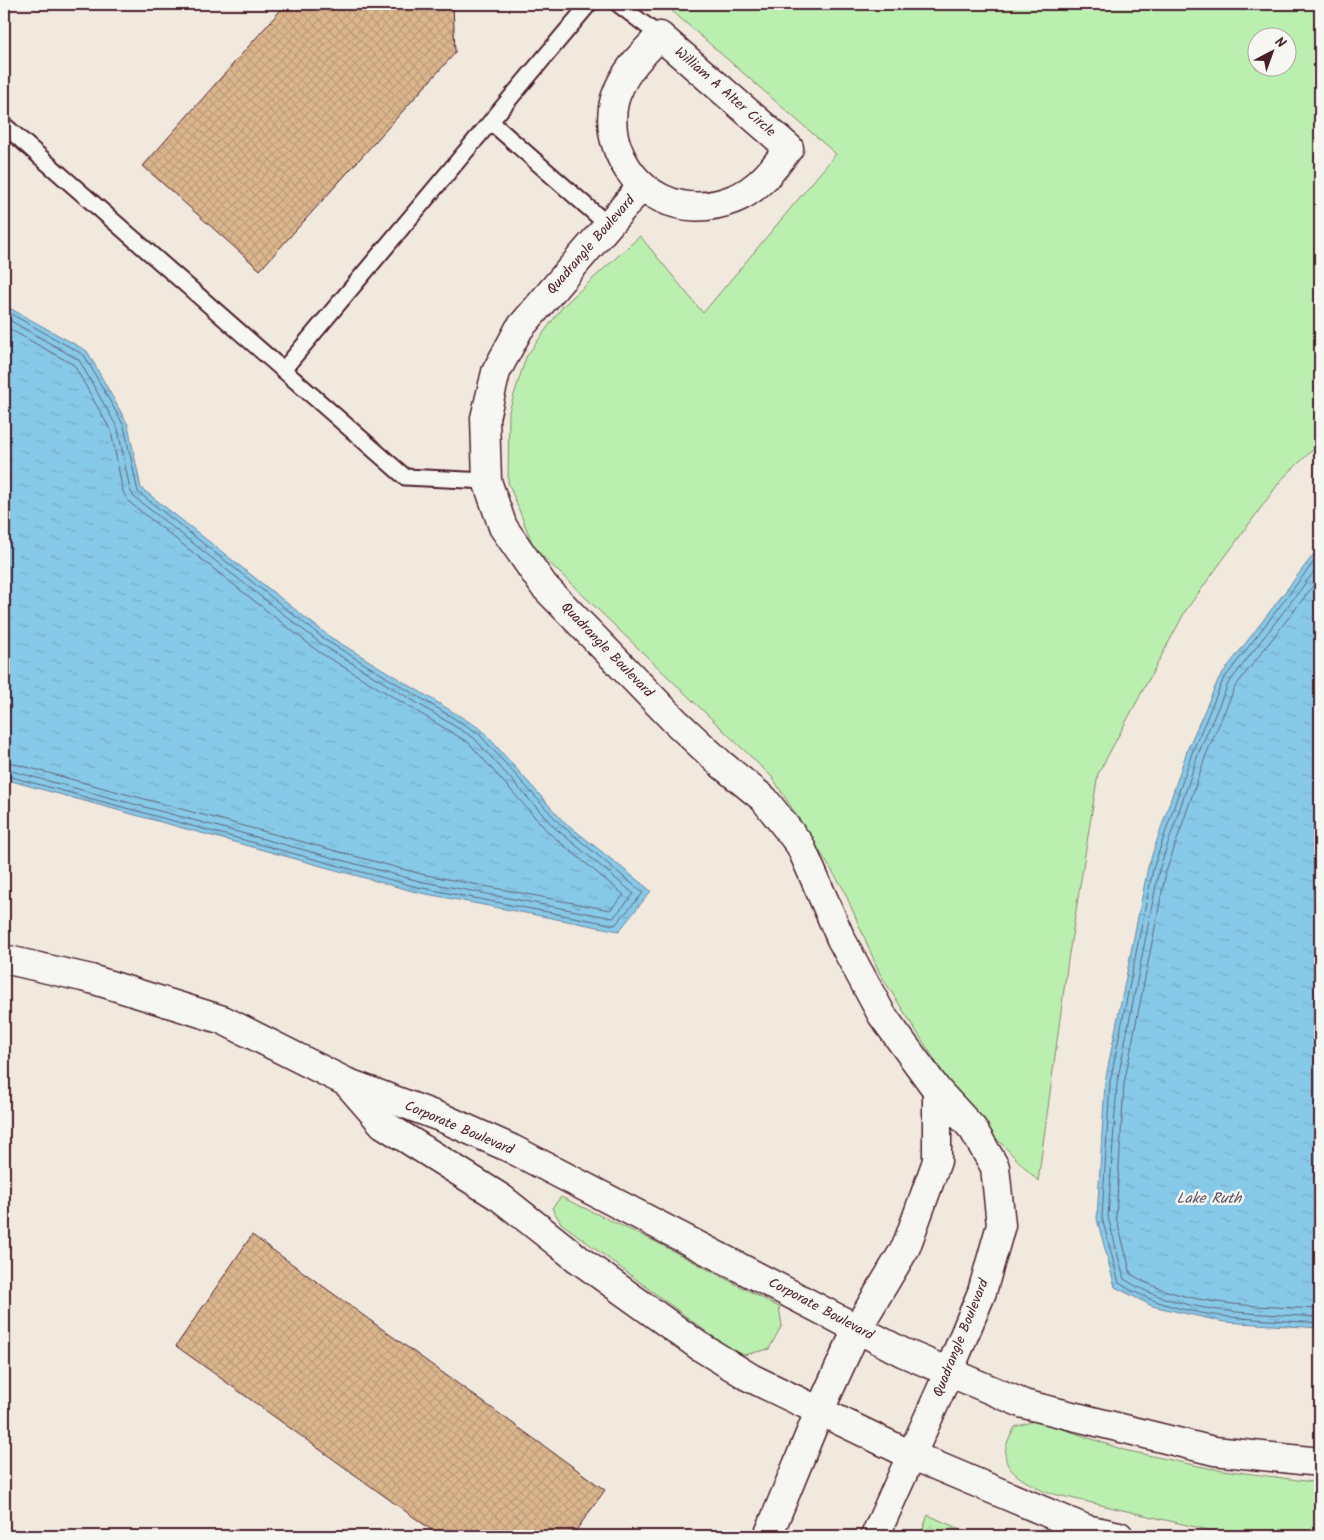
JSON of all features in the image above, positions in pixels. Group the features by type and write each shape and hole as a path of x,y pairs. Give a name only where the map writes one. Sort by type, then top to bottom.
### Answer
{"street":[{"name":"William A Alter Circle","path":"641,187 670,203 704,208 735,199 764,180 789,148 660,36"},
{"path":"641,187 621,160 612,128 616,95 628,69 660,36"},
{"name":"Quadrangle Boulevard","path":"641,187 519,329 496,372 485,418 487,481 503,527 544,586 675,721 721,764 764,800 800,845 842,938 882,1015 937,1090 973,1129 994,1166 1001,1225 982,1292 948,1374 875,1536"},
{"name":"Corporate Boulevard","path":"4,959 91,979 223,1020 346,1082 445,1120 512,1149 857,1329 948,1374 1024,1404 1214,1451 1320,1462"},
{"name":"Corporate Boulevard","path":"346,1082 383,1124 500,1198 578,1259 699,1346 751,1378 911,1455 1086,1529 1119,1536"},
{"path":"768,1536 819,1412 857,1329 906,1247 937,1161 937,1090"}],"lane":[{"path":"283,370 589,4"},
{"path":"618,4 660,36"},
{"path":"491,122 608,225"},
{"path":"4,125 406,477 487,481"}],"green space":[{"path":"664,4 1320,4 1320,443 1282,479 1186,610 1098,774 1068,960 1038,1181 995,1137 950,1084 880,974 843,888 772,777 534,548 508,482 509,411 526,357 563,306 640,236 703,313 836,154"},
{"path":"561,1197 658,1243 779,1307 782,1325 769,1349 744,1355 728,1348 561,1223 552,1208"},
{"path":"1037,1420 1124,1450 1208,1468 1320,1483 1320,1536 1230,1535 1045,1492 1015,1474 1009,1467 1005,1451 1015,1427"},
{"path":"928,1515 975,1536 920,1536"}],"water":[{"path":"4,305 87,351 128,425 141,488 330,637 481,729 562,820 651,891 619,931 416,892 4,779"},
{"name":"Lake Ruth","path":"1320,546 1320,1328 1224,1322 1152,1306 1115,1287 1097,1219 1105,1082 1148,867 1188,748 1219,678"}],"building":[{"path":"286,4 453,4 455,53 260,270 143,166"},
{"path":"252,1235 605,1490 572,1536 440,1536 176,1346"}]}
